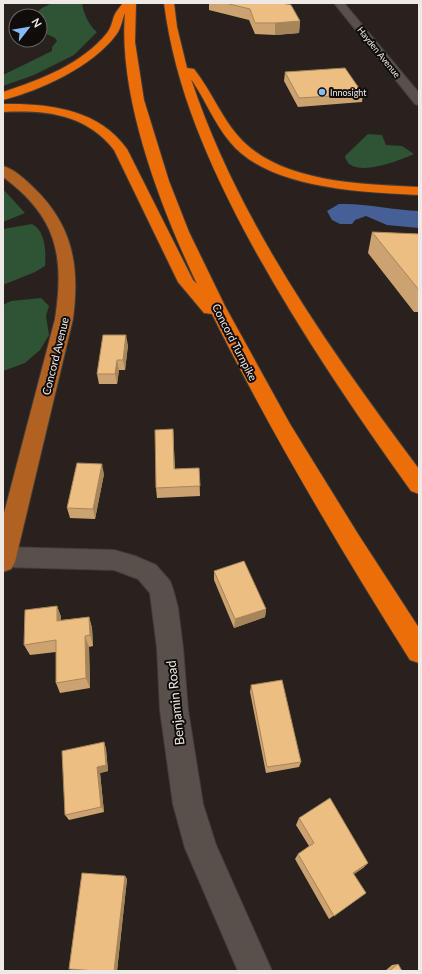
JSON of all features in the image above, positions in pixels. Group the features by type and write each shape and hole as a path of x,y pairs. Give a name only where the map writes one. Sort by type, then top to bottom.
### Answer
{"highway":[{"path":"3,96 49,78 92,53 113,33 120,15 129,3"},
{"name":"Concord Turnpike","path":"129,3 132,59 140,106 148,138 165,189 183,235 228,330 268,405 350,542 419,651"},
{"path":"169,3 178,56 190,96 204,132 231,191 263,251 331,359 419,485"},
{"path":"178,56 196,78 233,136 249,152 267,163 291,173 324,182 419,191"},
{"path":"3,108 36,108 74,116 96,125 114,140 120,149 186,282 228,330"},
{"path":"355,185 386,183 411,177"}],"main road":[{"name":"Concord Avenue","path":"3,170 33,193 52,218 63,241 68,261 69,276 69,293 64,319 4,560"}],"street":[{"name":"Hayden Avenue","path":"339,3 419,101"},
{"name":"Benjamin Road","path":"4,560 114,560 135,566 147,572 161,589 170,648 174,710 188,804 201,848 255,971"}],"green space":[{"path":"52,3 82,3 87,19 97,32 74,55 34,75 3,86 3,75 52,51 52,47 57,41 55,38 48,35 48,8 42,8"},
{"path":"368,134 382,135 386,145 402,146 414,154 376,167 356,167 349,163 345,156"},
{"path":"3,189 25,213 3,222"},
{"path":"32,224 37,227 43,237 45,266 35,272 3,285 3,229"},
{"path":"41,298 49,306 46,316 49,335 40,350 25,363 3,371 3,305 11,301"}],"water":[{"path":"339,204 419,211 419,228 387,225 366,216 355,220 352,224 340,224 332,220 327,211"}],"building":[{"path":"225,3 282,3 291,5 300,21 255,23 250,9"},
{"name":"Innosight","path":"345,68 363,94 299,98 285,72"},
{"path":"372,232 419,234 419,290"},
{"path":"103,335 126,335 123,360 117,360 115,374 97,374"},
{"path":"173,429 174,469 199,468 200,486 156,488 155,430"},
{"path":"77,463 102,464 93,509 67,508"},
{"path":"244,561 266,609 235,619 214,571"},
{"path":"57,606 57,621 89,617 90,635 85,636 86,678 56,683 56,640 24,645 25,610"},
{"path":"282,680 301,762 267,767 251,685"},
{"path":"104,742 106,765 97,767 101,807 65,815 62,751"},
{"path":"330,798 368,863 353,873 366,893 334,916 298,854 314,843 299,818"},
{"path":"82,873 125,876 114,971 69,969"},
{"path":"398,964 402,971 389,971"}],"place":[{"name":"Innosight","path":"322,92"}]}
